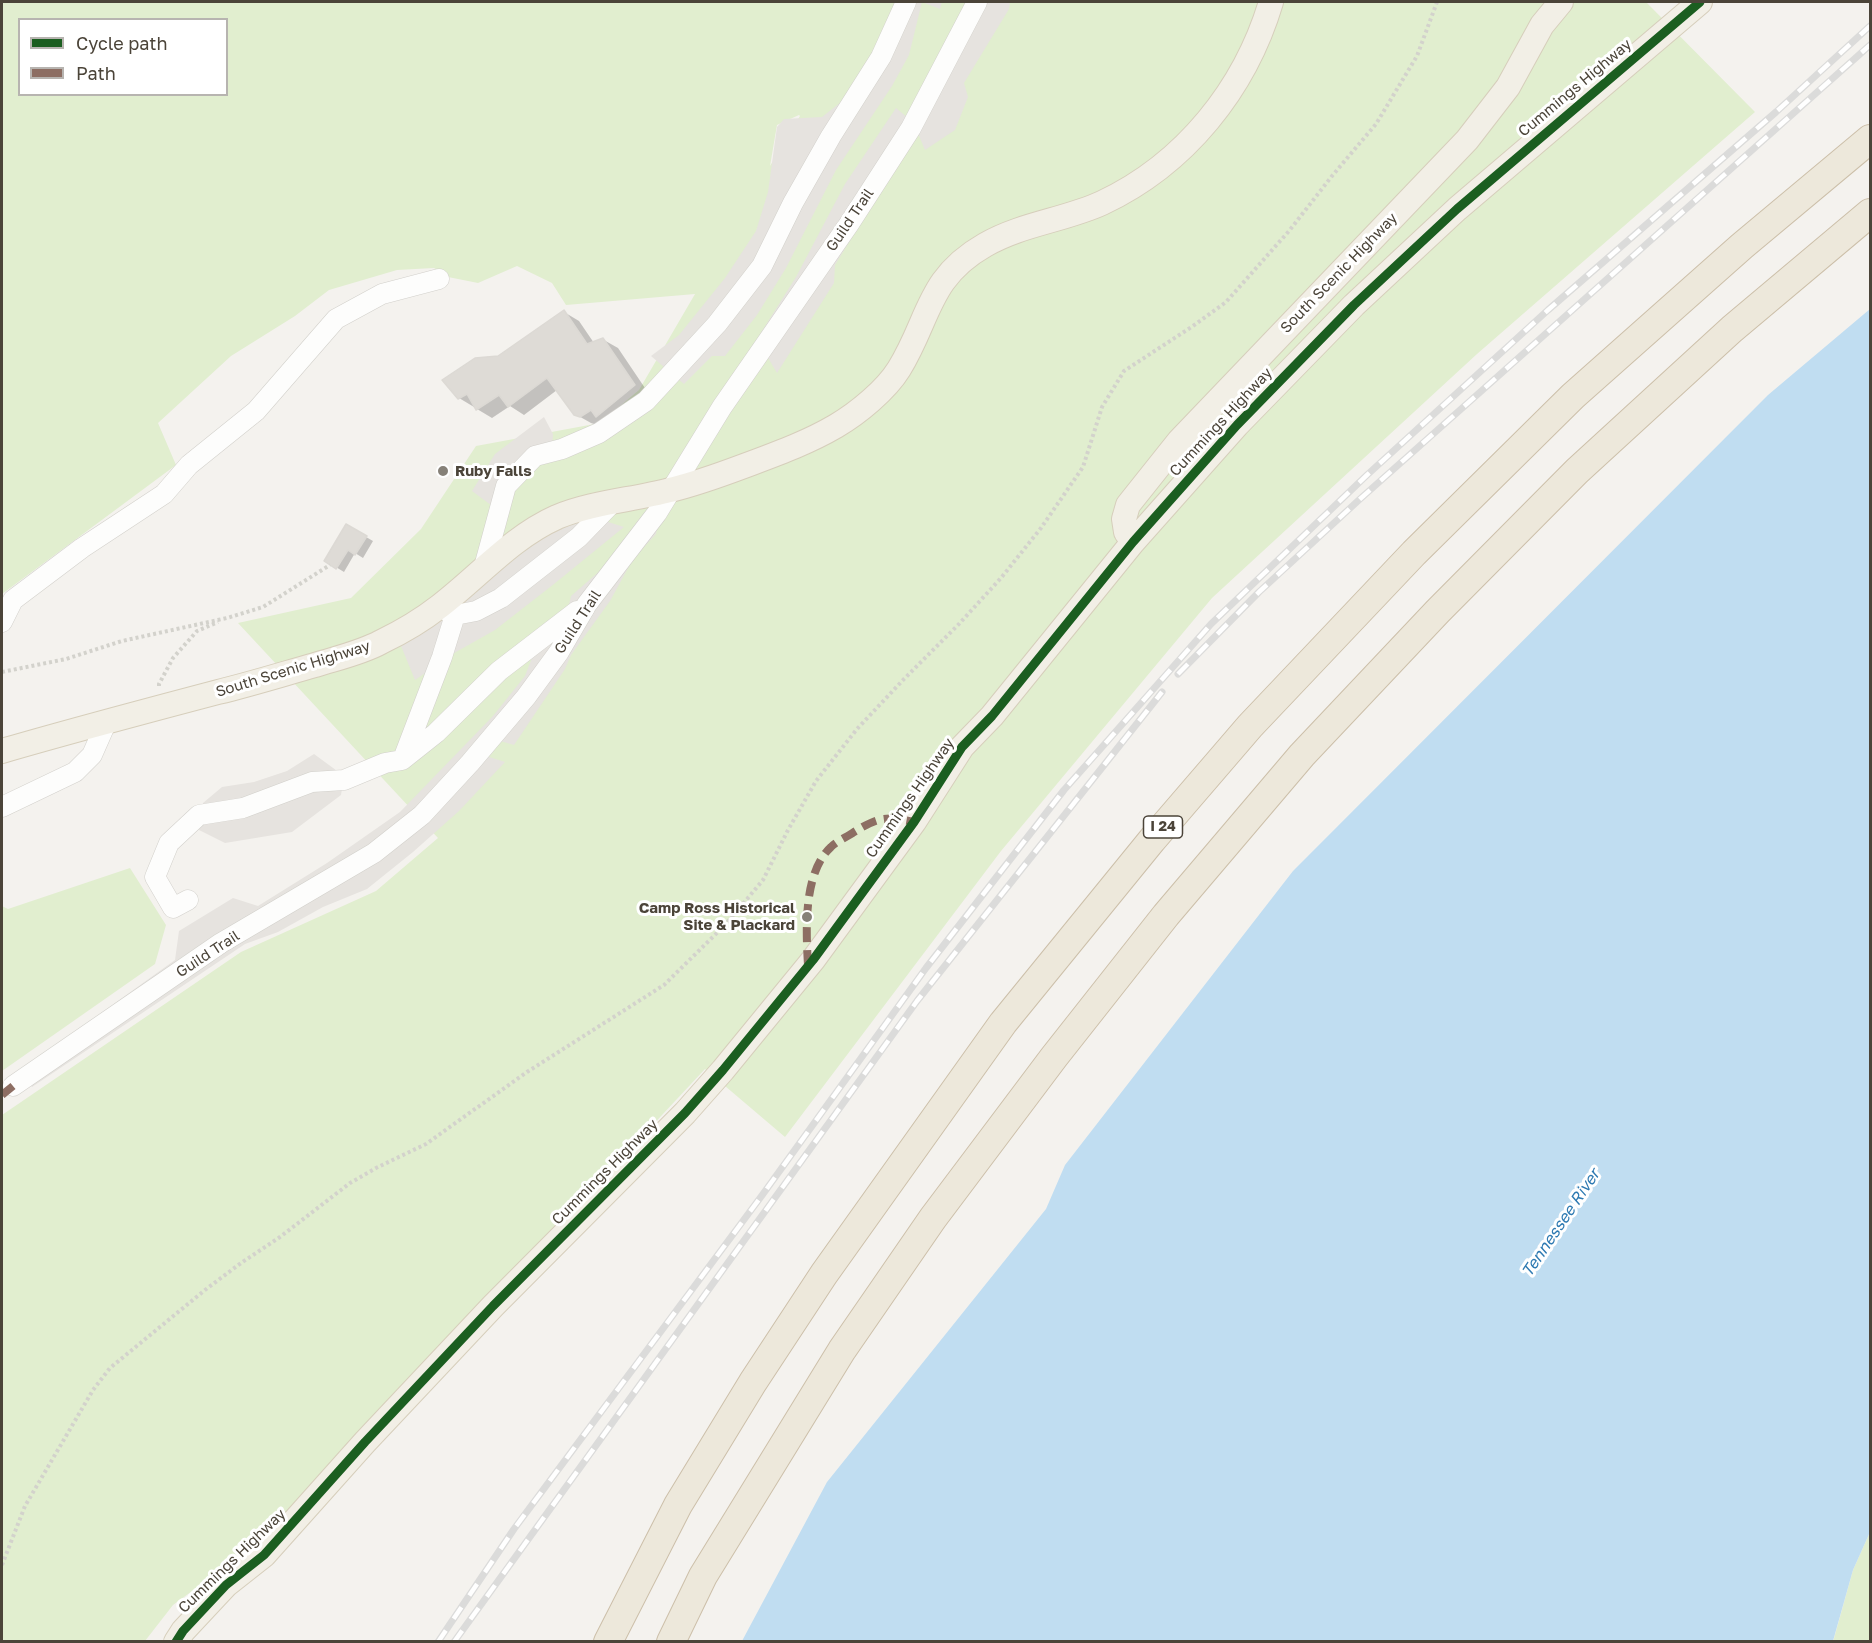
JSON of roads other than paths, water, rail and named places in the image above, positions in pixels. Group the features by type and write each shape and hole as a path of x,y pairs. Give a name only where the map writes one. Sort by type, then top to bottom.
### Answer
{"highway":[{"name":"I 24","path":"608,1641 678,1505 753,1382 824,1274 1004,1023 1152,840 1250,726 1398,570 1574,396 1742,246 1870,139"},
{"path":"670,1641 703,1576 842,1350 933,1218 1054,1057 1166,915 1302,755 1438,611 1577,471 1732,329 1870,213"}],"main road":[{"name":"South Scenic Highway","path":"2,751 250,684 377,645 411,626 448,610 484,567 527,534 558,516 614,501 672,490 794,447 835,426 873,398 897,373 914,341 926,309 942,281 958,264 987,244 1101,203 1128,188 1164,164 1202,128 1245,68 1271,2"},
{"name":"South Scenic Highway","path":"1132,542 1126,531 1124,519 1128,506 1179,441 1467,140 1508,87 1542,25 1561,2"},
{"name":"Cummings Highway","path":"176,1641 226,1585 264,1555 365,1442 485,1315 685,1113 760,1027 813,960 914,822 962,747 992,716 1132,542 1237,425 1354,304 1457,209 1700,2"}],"lane":[{"path":"484,567 506,486 534,456 562,449 599,433 646,401 717,324 762,266 793,203 825,146 881,57 906,2"},
{"name":"Guild Trail","path":"13,1086 221,944 374,853 422,814 470,763 526,697 559,652 587,604 657,513 722,407 849,224 911,128 977,2"},
{"path":"2,622 13,600 82,548 164,494 189,465 255,411 336,319 382,294 439,279"},
{"path":"402,760 442,657 448,610 476,611 501,598 579,537 614,501"},
{"path":"188,900 173,908 155,877 169,843 199,815 243,808 312,782 344,780 385,763 402,760 436,733 498,670 587,604"},
{"path":"2,807 75,771 92,755 107,721"}],"water":[{"name":"Tennessee River","path":"1870,309 1870,1532 1853,1570 1833,1641 742,1641 827,1482 1046,1209 1065,1165 1293,871 1768,395"}],"railway":[{"path":"438,1642 514,1529 763,1194 926,968 1064,790 1211,624 1367,475 1548,310 1776,112 1870,26"},
{"path":"1178,674 1259,592 1360,499 1870,45"},
{"path":"454,1642 917,1001 1162,692"}],"place":[{"name":"Ruby Falls","path":"443,471"},
{"name":"Camp Ross Historical Site & Plackard","path":"807,917"}]}
